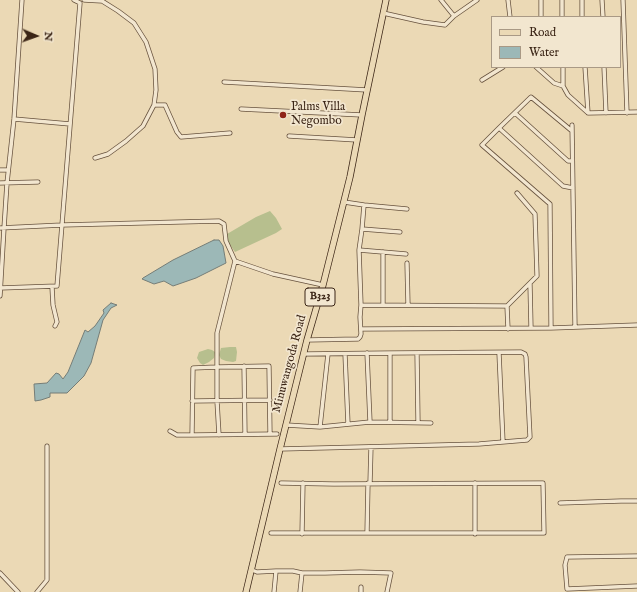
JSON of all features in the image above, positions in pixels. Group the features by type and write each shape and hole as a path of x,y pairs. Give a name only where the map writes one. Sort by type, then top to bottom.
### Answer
{"main road":[{"name":"Minuwangoda Road","path":"246,592 307,340 323,285 350,177 386,0"}],"street":[{"path":"0,296 2,228 14,119 22,0"},
{"path":"0,288 57,286 80,3 74,0"},
{"path":"84,0 102,1 118,10 134,23 146,42 155,69 156,90 154,106 143,126 108,154 95,158"},
{"path":"441,0 454,16"},
{"path":"383,13 423,22 445,25 454,16 477,0"},
{"path":"508,0 510,16"},
{"path":"541,0 541,16"},
{"path":"562,0 562,16"},
{"path":"582,0 582,16"},
{"path":"602,0 603,16"},
{"path":"623,0 627,112"},
{"path":"482,80 501,68"},
{"path":"537,68 554,83 563,86"},
{"path":"563,68 563,86 568,95 588,113 637,112"},
{"path":"585,68 588,113"},
{"path":"604,68 606,113"},
{"path":"224,82 367,90"},
{"path":"551,328 550,204 482,145 531,97 572,131"},
{"path":"154,106 165,105 177,132 181,136 230,133"},
{"path":"242,109 362,115"},
{"path":"515,113 568,161 572,161"},
{"path":"14,119 70,124"},
{"path":"572,125 575,327"},
{"path":"498,128 562,186 573,188"},
{"path":"289,136 357,140"},
{"path":"0,170 8,170"},
{"path":"0,183 38,182"},
{"path":"360,305 507,306 537,276 536,214 517,193"},
{"path":"344,202 407,209"},
{"path":"307,340 358,339 360,337 358,250 364,205"},
{"path":"2,228 219,221 224,224 226,241 235,261 217,333 217,400 219,436"},
{"path":"362,229 400,232"},
{"path":"358,250 406,254"},
{"path":"383,252 383,305"},
{"path":"235,261 273,274 323,285"},
{"path":"406,263 408,305"},
{"path":"530,284 531,328"},
{"path":"52,287 56,322 55,326"},
{"path":"507,306 508,328"},
{"path":"361,329 551,328 637,325"},
{"path":"280,449 479,444 528,440 530,437 526,356 521,352 304,354"},
{"path":"390,353 390,422"},
{"path":"417,353 418,422"},
{"path":"499,353 503,442"},
{"path":"320,427 328,354"},
{"path":"345,354 348,424"},
{"path":"367,354 370,422"},
{"path":"244,366 245,434"},
{"path":"192,435 193,368 244,366 269,366 270,434"},
{"path":"192,401 270,400"},
{"path":"286,425 320,427 370,422 431,423"},
{"path":"170,431 177,435 219,436 277,434"},
{"path":"37,592 46,580 47,446"},
{"path":"367,533 371,447"},
{"path":"271,533 544,533 543,483 281,483"},
{"path":"302,534 303,483"},
{"path":"475,483 475,534"},
{"path":"560,503 637,501"},
{"path":"637,556 567,557 566,565 567,589 637,586"},
{"path":"252,570 257,572 293,571 302,573 341,573"},
{"path":"274,592 276,571"},
{"path":"0,573 18,592"},
{"path":"300,592 302,573"},
{"path":"325,573 391,573 387,592"},
{"path":"360,592 361,587"}],"green space":[{"path":"270,211 282,229 235,252 228,244 227,234 256,217"},
{"path":"236,347 237,352 236,361 233,362 221,359 219,355 221,348"},
{"path":"208,349 215,352 214,358 203,365 197,358 199,352"}],"water":[{"path":"214,240 219,240 223,246 226,263 196,278 173,286 164,281 154,284 142,279 173,260"},
{"path":"111,303 117,305 111,308 103,320 91,363 84,376 67,393 50,393 50,397 35,401 34,384 47,383 56,373 63,379 68,372 85,330 88,332 95,326 104,313 103,310"}],"place":[{"name":"Palms Villa Negombo","path":"283,115"}]}
